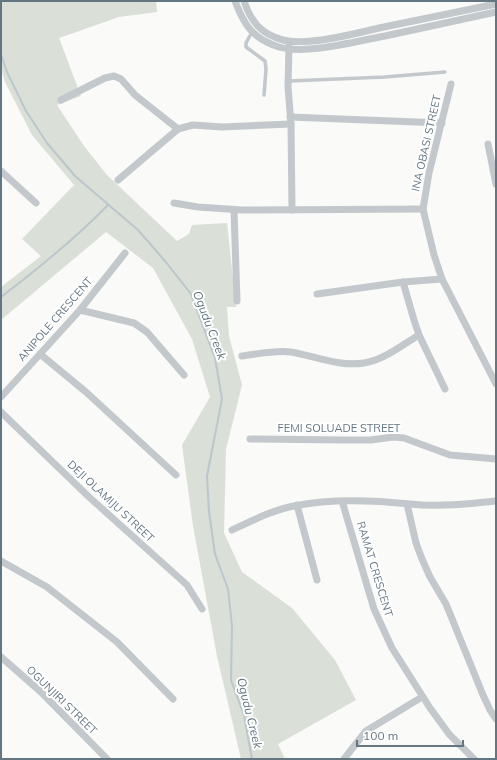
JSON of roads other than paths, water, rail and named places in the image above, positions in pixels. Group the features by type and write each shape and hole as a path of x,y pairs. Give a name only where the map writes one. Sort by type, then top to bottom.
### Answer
{"street":[{"path":"235,1 243,20 252,32 270,44 289,49 301,50 341,45 496,12"},
{"path":"244,1 250,17 255,24 265,32 289,41 339,37 496,4"},
{"path":"243,20 250,17"},
{"path":"289,41 288,81 292,210"},
{"path":"61,100 105,78 114,76 121,79 136,95 178,129"},
{"name":"INA OBASI STREET","path":"451,84 429,173 423,208 434,255 442,279 496,384"},
{"path":"118,180 178,129 193,125 222,126 290,120 442,123"},
{"path":"488,144 496,184"},
{"path":"1,171 36,203"},
{"path":"174,203 234,210 423,208"},
{"path":"234,210 237,301"},
{"name":"ANIPOLE CRESCENT","path":"1,397 80,310 125,253"},
{"path":"317,294 404,282 442,279"},
{"path":"404,282 419,335 445,389"},
{"path":"80,310 134,323 147,332 184,376"},
{"path":"242,356 290,352 336,362 365,363 389,354 419,335"},
{"path":"40,354 86,392 176,475"},
{"name":"DEJI OLAMIJU STREET","path":"1,412 89,497 188,586 202,609"},
{"name":"FEMI SOLUADE STREET","path":"250,439 371,440 404,438 450,455 496,459"},
{"path":"232,530 281,509 297,505 342,501 407,504 452,504 496,501"},
{"name":"RAMAT CRESCENT","path":"342,501 374,609 392,648 422,697 449,734 474,759"},
{"path":"407,504 416,543 422,559 430,578 446,604 483,695 496,719"},
{"path":"297,505 317,580"},
{"path":"1,561 47,587 118,642 173,699"},
{"name":"OGUNJIRI STREET","path":"1,657 41,692 107,759"},
{"path":"344,759 366,731 422,697"}],"lane":[{"path":"252,32 246,43 246,47 265,61 266,69 264,95"},
{"path":"288,81 385,77 445,72"}],"waterway":[{"name":"Ogudu Creek","path":"1,55 7,72 26,111 47,143 75,176 138,230 191,294 215,358 222,399 207,476 209,512 215,554 228,589 232,626 231,680 244,715 252,759"},
{"path":"1,297 83,230 108,205"}]}
